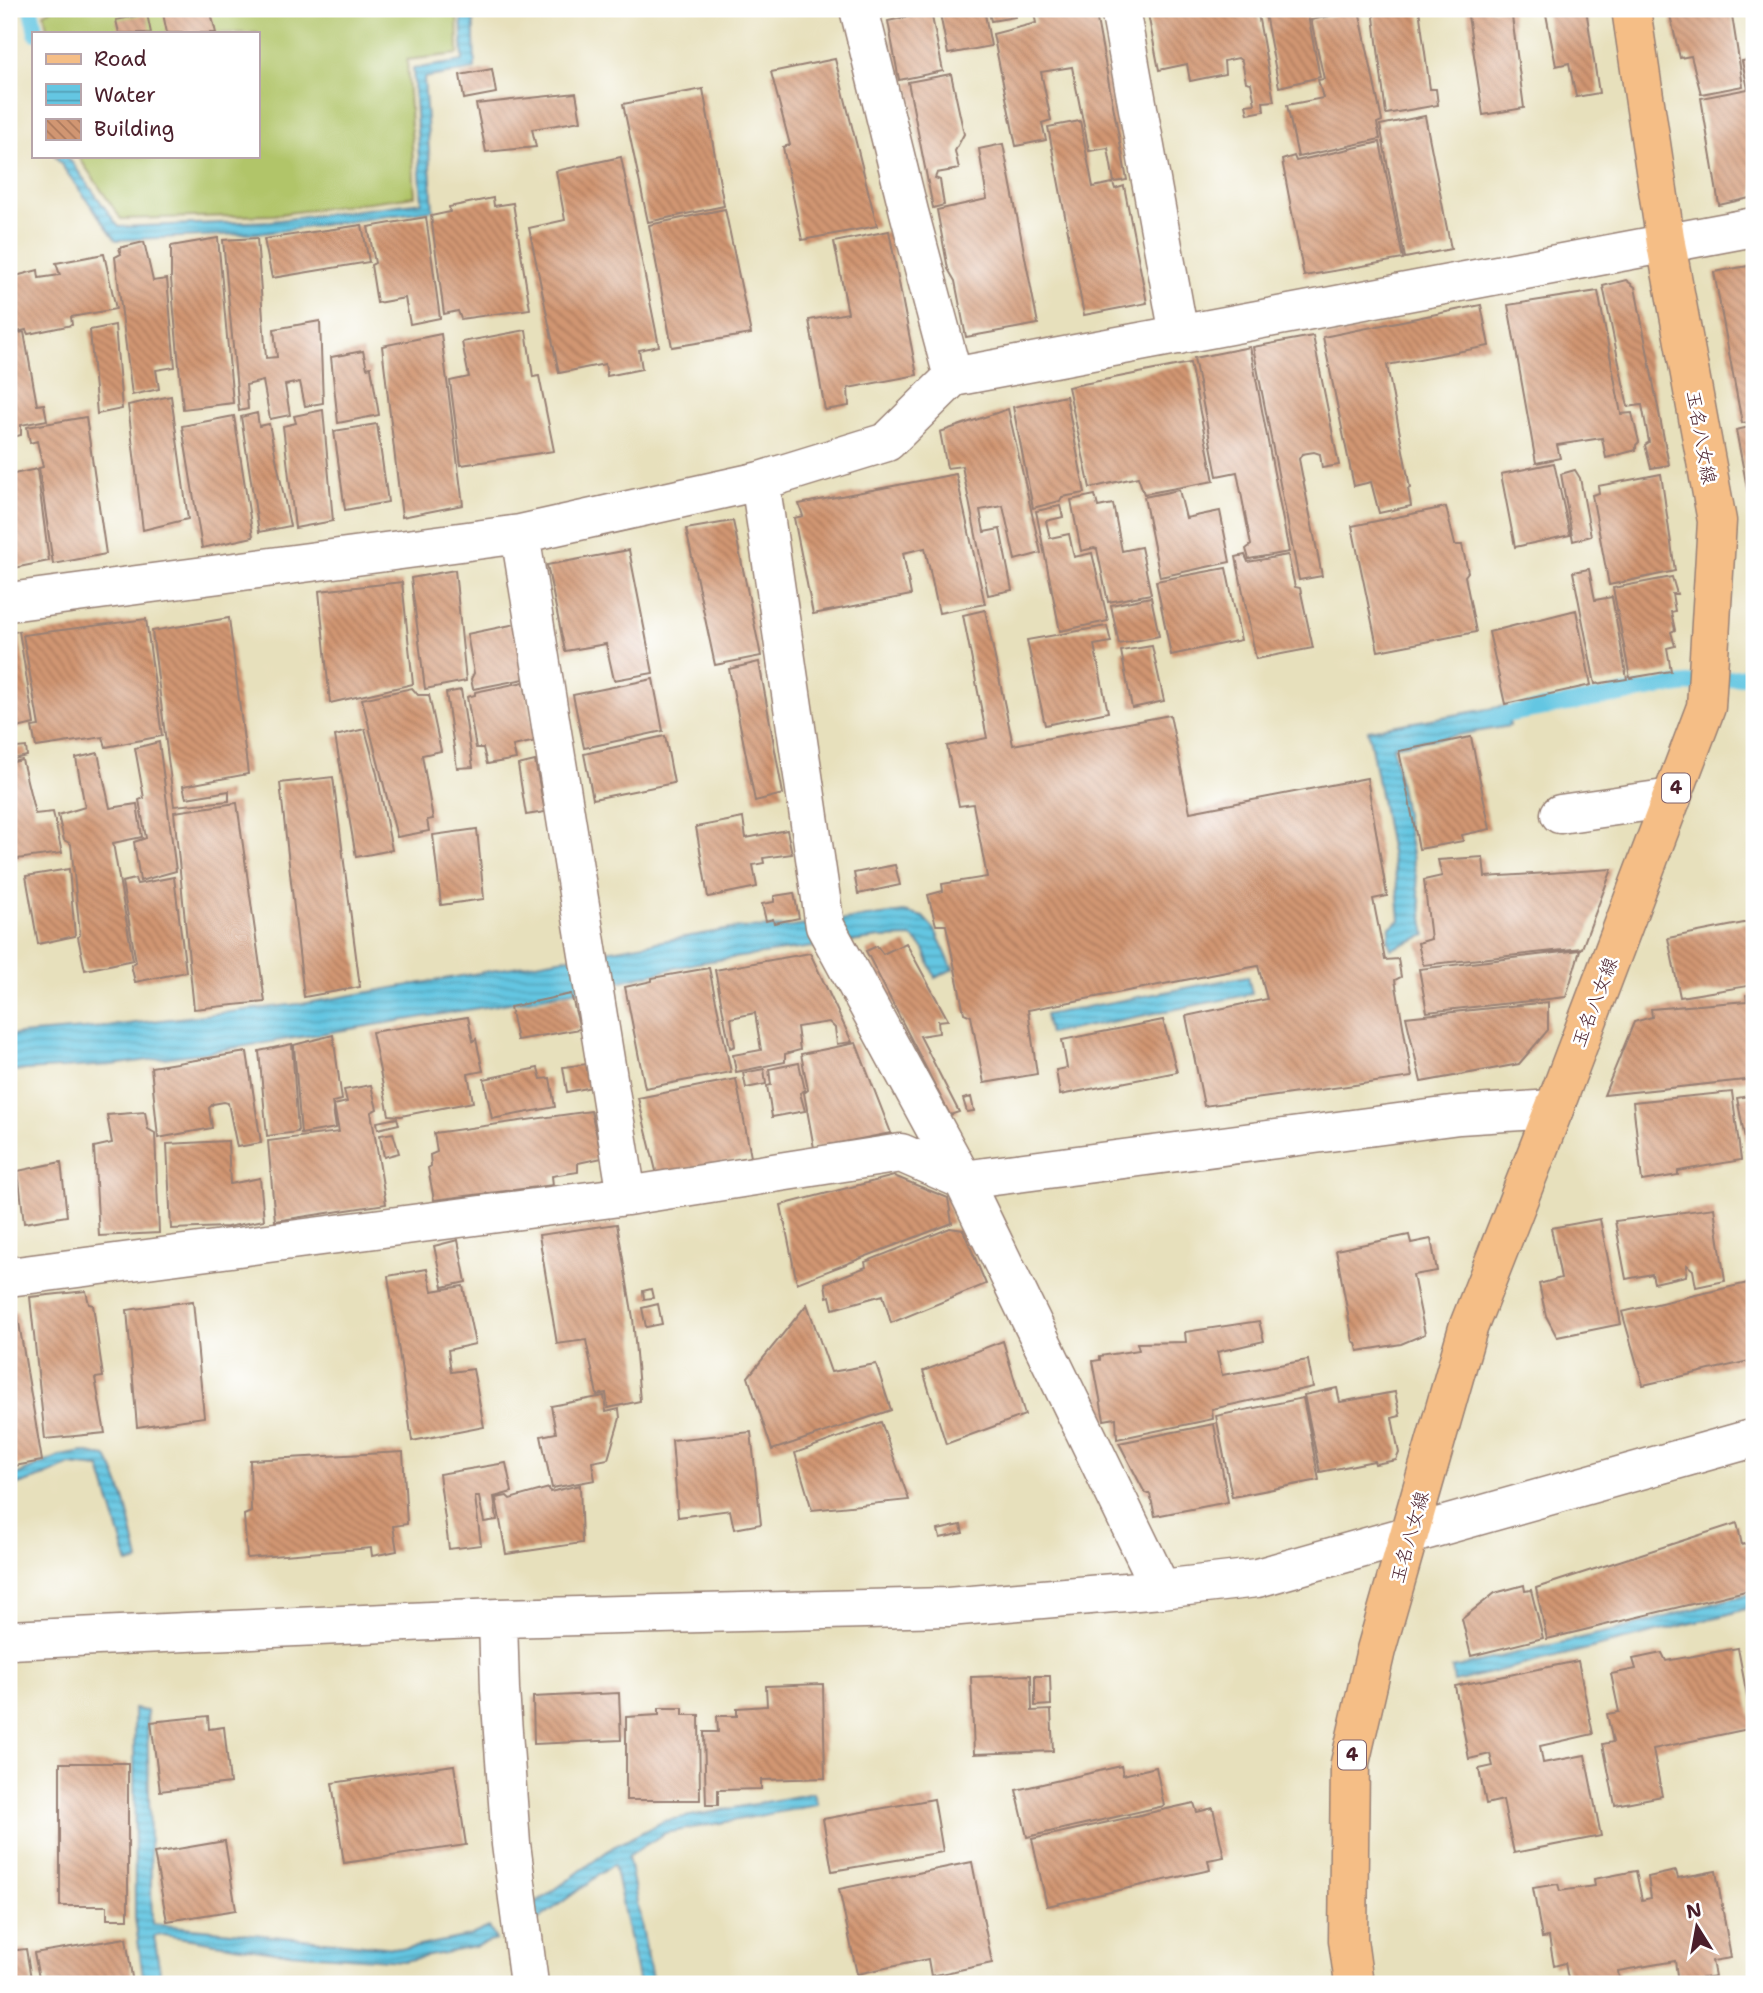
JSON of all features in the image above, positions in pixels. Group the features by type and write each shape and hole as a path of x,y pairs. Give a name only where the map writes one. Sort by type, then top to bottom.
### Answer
{"main road":[{"name":"玉名八女線","path":"1354,1984 1348,1940 1350,1763 1376,1650 1468,1328 1706,707 1717,521 1666,244 1631,9"}],"street":[{"path":"859,9 953,377"},
{"path":"1120,9 1179,335"},
{"path":"9,602 520,534 760,481 887,442 953,377 1754,227"},
{"path":"760,481 825,926 963,1180 1161,1589"},
{"path":"520,534 627,1196"},
{"path":"1560,814 1672,798"},
{"path":"9,1277 627,1196 901,1153 963,1180 1459,1115 1554,1109"},
{"path":"9,1640 498,1618 948,1607 1257,1578 1754,1438"},
{"path":"498,1618 500,1690 511,1843 530,1984"}],"green space":[{"path":"52,9 457,9 458,54 407,60 415,196 273,215 121,219 79,158 259,158 259,32 48,32 44,13"}],"water":[{"path":"461,9 473,9 475,69 424,78 433,210 264,233 116,240 56,158 68,158 119,227 272,221 422,202 413,69 463,61"},
{"path":"1506,706 1510,726 1393,746 1426,935 1391,949 1388,940 1390,927 1400,920 1397,885 1368,730"},
{"path":"904,912 923,917 935,930 953,969 935,978 924,949 912,937 880,938 696,963 528,1000 208,1052 112,1065 9,1071 9,1035 85,1029 307,1003 737,928 793,927"},
{"path":"1248,976 1252,994 1049,1034 1045,1015"},
{"path":"84,1452 107,1457 127,1508 139,1561 128,1564 100,1468 70,1465 9,1488 9,1478 60,1456"},
{"path":"1751,1593 1754,1606 1729,1614 1454,1682 1452,1668 1633,1626"},
{"path":"134,1709 147,1711 152,1924 405,1949 469,1936 489,1927 496,1940 404,1961 274,1952 164,1935 154,1936 162,1984 144,1984 135,1918"},
{"path":"814,1793 818,1805 665,1833 628,1856 653,1984 639,1984 614,1864 535,1922 527,1910 613,1847 664,1821"}],"building":[{"path":"162,9 210,9 216,32 167,32"},
{"path":"939,9 984,9 991,46 948,54"},
{"path":"988,9 1013,9 1015,17 991,21"},
{"path":"1054,9 1095,9 1127,180 1114,182 1108,148 1089,151 1072,67 1041,72 1051,120 1042,123 1046,140 1016,146 993,34 1036,23 1034,13"},
{"path":"1147,9 1257,9 1274,101 1263,102 1264,111 1248,114 1246,105 1255,104 1251,83 1246,82 1242,61 1238,58 1224,61 1225,74 1190,81 1187,64 1159,70"},
{"path":"1264,9 1337,9 1308,16 1320,77 1279,87"},
{"path":"1373,9 1419,9 1430,89 1436,89 1438,105 1386,114"},
{"path":"1467,9 1511,9 1524,108 1483,115"},
{"path":"1545,9 1586,9 1599,93 1576,97 1569,63 1556,66"},
{"path":"1731,9 1743,86 1701,94 1691,56 1680,58 1669,11"},
{"path":"1359,10 1382,121 1377,123 1380,139 1298,157 1287,105 1323,98 1318,80 1324,79 1311,20"},
{"path":"931,12 943,71 899,80 888,21"},
{"path":"147,14 151,32 119,32 116,20"},
{"path":"835,59 877,226 802,240 783,147 790,145 771,72"},
{"path":"1754,59 1754,197 1719,205 1701,98 1748,89 1742,61"},
{"path":"492,69 496,93 464,99 460,75"},
{"path":"951,74 964,134 955,151 959,169 937,173 935,178 940,180 944,205 933,208 908,82"},
{"path":"703,89 724,206 648,222 623,104"},
{"path":"576,93 581,121 532,129 536,147 486,152 476,104"},
{"path":"1425,116 1451,249 1405,258 1380,125"},
{"path":"1080,121 1093,187 1113,183 1115,189 1124,186 1147,303 1084,315 1048,127"},
{"path":"9,128 17,162 9,163"},
{"path":"1380,142 1403,259 1304,276 1282,160 1294,156 1296,161"},
{"path":"1003,144 1038,324 966,337 955,281 948,269 937,210 987,199 979,149"},
{"path":"621,157 659,346 639,350 642,369 607,376 605,364 559,373 529,228 565,220 556,171"},
{"path":"493,198 494,206 513,203 530,309 461,319 458,311 444,314 431,216 450,212 449,207"},
{"path":"725,209 751,334 672,347 649,225"},
{"path":"426,217 440,318 410,324 405,298 377,303 371,265 375,263 368,227"},
{"path":"362,225 369,262 272,278 264,239"},
{"path":"889,231 917,375 848,388 849,406 825,410 809,320 848,313 834,242"},
{"path":"218,238 233,403 183,409 171,279 171,246"},
{"path":"257,238 266,358 277,357 274,329 320,321 323,403 305,406 300,382 285,385 290,415 270,419 263,381 246,385 248,409 239,411 223,240"},
{"path":"144,242 153,281 167,279 175,367 156,370 159,389 132,395 115,257 121,254 119,248"},
{"path":"104,254 116,309 71,317 72,325 28,334 26,330 17,332 9,290 14,289 12,277 38,270 39,278 60,275 56,263"},
{"path":"1754,265 1754,421 1742,423 1714,272"},
{"path":"1626,280 1635,287 1669,465 1651,468 1645,445 1649,442 1642,405 1628,407 1603,286"},
{"path":"1598,291 1621,414 1632,413 1639,442 1636,450 1606,458 1602,438 1557,445 1560,458 1536,463 1508,305"},
{"path":"1481,305 1489,346 1387,365 1411,506 1379,513 1371,482 1354,486 1323,337"},
{"path":"10,313 14,334 24,332 37,405 44,404 47,420 21,425 21,435 9,438"},
{"path":"115,325 122,409 97,414 90,330"},
{"path":"526,330 533,377 539,376 554,451 461,465 450,381 469,377 462,342"},
{"path":"441,334 463,505 402,517 382,346"},
{"path":"1313,336 1339,465 1322,468 1320,454 1314,452 1302,454 1299,459 1322,576 1299,580 1253,347"},
{"path":"1250,347 1289,552 1249,559 1246,549 1251,545 1237,472 1217,476 1194,358"},
{"path":"363,351 367,368 371,367 379,415 338,423 331,357"},
{"path":"1190,363 1214,481 1144,494 1138,477 1090,488 1068,387"},
{"path":"171,396 188,519 143,530 128,405"},
{"path":"1066,396 1085,493 1062,497 1060,501 1033,508 1013,407"},
{"path":"1008,409 1041,553 1015,560 1003,506 980,510 984,532 1000,529 1012,590 988,595 962,466 947,468 940,432"},
{"path":"323,410 333,521 295,528 283,426 296,423 294,416"},
{"path":"257,413 259,426 269,424 290,526 259,532 241,417"},
{"path":"234,416 253,537 202,548 182,426"},
{"path":"86,417 106,554 53,564 39,468 43,467 37,441 30,443 27,427"},
{"path":"377,424 388,502 345,510 334,431"},
{"path":"1754,426 1754,508 1751,509 1736,430"},
{"path":"1554,463 1570,535 1515,547 1501,474"},
{"path":"37,469 49,561 9,569 9,475"},
{"path":"1575,470 1580,478 1591,536 1573,541 1561,474"},
{"path":"956,474 985,604 939,613 925,548 903,553 911,595 813,614 794,518 803,516 799,504"},
{"path":"1661,474 1675,571 1609,585 1592,495 1599,493 1598,486"},
{"path":"1179,490 1186,518 1220,511 1230,562 1160,577 1144,497"},
{"path":"1095,495 1098,507 1113,504 1122,551 1141,547 1151,594 1108,602 1097,549 1081,551 1071,500"},
{"path":"1060,506 1063,517 1046,521 1050,538 1069,534 1074,557 1092,553 1108,621 1060,631 1036,511"},
{"path":"1446,507 1455,545 1462,545 1476,632 1378,651 1352,526"},
{"path":"733,521 761,656 715,665 686,529"},
{"path":"629,550 653,673 614,680 606,644 565,651 547,565"},
{"path":"1245,555 1248,562 1288,555 1295,587 1300,588 1313,648 1256,659 1236,557"},
{"path":"1226,568 1241,640 1171,655 1156,581"},
{"path":"1589,569 1595,600 1612,597 1627,679 1595,684 1573,572"},
{"path":"455,570 466,681 425,689 411,578"},
{"path":"1672,577 1677,594 1672,594 1675,611 1671,612 1675,630 1671,632 1675,646 1667,648 1671,671 1630,678 1613,588"},
{"path":"402,582 413,684 330,703 319,591"},
{"path":"1151,597 1159,636 1119,644 1111,605"},
{"path":"985,610 1013,745 1170,715 1190,812 1367,778 1387,896 1373,899 1385,960 1398,959 1401,977 1395,980 1412,1077 1204,1106 1186,1016 1267,999 1258,966 1028,1010 1037,1074 984,1083 971,1016 964,1013 946,925 936,925 928,895 943,891 942,884 987,877 973,804 959,806 947,746 987,738 963,615"},
{"path":"1576,610 1591,685 1505,704 1489,632"},
{"path":"229,618 248,774 183,786 186,798 229,791 229,801 174,806 152,631"},
{"path":"146,619 162,736 106,747 103,737 36,747 32,727 39,726 23,635"},
{"path":"516,624 524,679 473,689 471,679 474,673 467,634"},
{"path":"1107,626 1111,642 1094,645 1108,712 1045,725 1027,640"},
{"path":"19,631 34,724 9,730 9,633"},
{"path":"1152,646 1164,701 1132,708 1121,651"},
{"path":"759,662 783,794 755,801 729,669"},
{"path":"653,679 663,731 584,748 573,695"},
{"path":"524,682 536,741 513,746 516,759 487,764 483,748 476,748 467,697 475,695 475,692"},
{"path":"412,688 418,695 429,695 441,751 422,755 433,819 427,820 429,831 397,837 362,699"},
{"path":"461,690 473,767 457,768 446,693"},
{"path":"365,729 392,850 356,857 335,736"},
{"path":"12,733 17,748 26,747 27,756 9,760 9,734"},
{"path":"665,736 674,783 593,799 584,754"},
{"path":"1471,737 1490,829 1462,835 1463,841 1419,849 1399,751"},
{"path":"159,742 176,871 140,881 134,842 146,838 139,800 144,798 135,748"},
{"path":"98,753 110,808 137,804 142,837 113,843 133,960 85,970 78,937 80,935 71,844 64,840 58,815 85,807 76,758"},
{"path":"22,760 35,814 53,812 62,853 9,860 9,763"},
{"path":"535,761 545,812 526,815 518,765"},
{"path":"333,777 360,987 304,997 280,783"},
{"path":"237,803 265,1002 194,1009 174,812"},
{"path":"743,818 746,838 787,830 792,854 763,858 764,863 753,865 757,887 708,897 696,827"},
{"path":"477,829 484,899 441,905 433,835"},
{"path":"1483,857 1485,877 1612,869 1582,948 1423,965 1418,943 1431,939 1424,880 1442,876 1438,860"},
{"path":"895,865 900,885 858,894 854,873"},
{"path":"69,869 75,936 38,944 26,876"},
{"path":"174,877 186,972 135,982 131,965 136,962 122,882 135,879 137,884"},
{"path":"794,893 799,918 774,923 773,919 766,921 762,904 774,902 774,896"},
{"path":"1754,921 1754,985 1680,997 1668,938"},
{"path":"906,943 948,1020 938,1021 939,1033 920,1036 959,1112 950,1115 866,951 877,946 883,954"},
{"path":"1580,950 1566,997 1427,1012 1419,969"},
{"path":"810,953 852,1042 837,1044 835,1028 829,1022 797,1027 800,1050 785,1054 785,1062 736,1072 733,1055 761,1050 755,1013 731,1018 735,1046 730,1048 715,970"},
{"path":"709,968 731,1072 645,1088 625,987 652,981 652,978"},
{"path":"571,994 580,1029 517,1040 510,1007"},
{"path":"1754,994 1754,1079 1604,1095 1634,1022 1652,1017 1651,1009 1747,1001 1746,995"},
{"path":"1548,1002 1548,1030 1519,1064 1421,1082 1406,1017"},
{"path":"468,1017 483,1071 468,1074 473,1102 401,1116 389,1115 372,1032"},
{"path":"1163,1020 1177,1072 1060,1095 1056,1070 1067,1068 1062,1040"},
{"path":"333,1035 342,1100 332,1102 336,1128 301,1134 294,1045"},
{"path":"856,1043 891,1133 814,1148 804,1093 808,1090 801,1054"},
{"path":"292,1044 298,1132 267,1136 259,1051"},
{"path":"247,1052 261,1143 237,1147 228,1103 224,1102 213,1104 209,1108 212,1128 158,1138 151,1067"},
{"path":"799,1063 805,1090 800,1093 805,1111 772,1117 767,1086 771,1085 769,1069"},
{"path":"587,1064 592,1087 567,1092 563,1067"},
{"path":"538,1068 541,1079 550,1078 555,1107 492,1119 484,1079"},
{"path":"764,1069 766,1084 746,1088 743,1073"},
{"path":"736,1079 751,1157 657,1175 638,1098"},
{"path":"371,1085 377,1109 371,1112 386,1204 275,1221 268,1141 339,1132 334,1105 347,1102 344,1090"},
{"path":"1732,1092 1741,1160 1678,1171 1678,1175 1642,1181 1633,1102"},
{"path":"1754,1095 1754,1150 1747,1149 1737,1098"},
{"path":"971,1097 974,1111 967,1112 963,1099"},
{"path":"591,1111 602,1158 578,1163 578,1172 552,1176 553,1185 434,1200 428,1168 431,1166 430,1155 437,1152 434,1133"},
{"path":"145,1112 148,1129 155,1133 159,1233 99,1236 94,1147 112,1143 107,1115"},
{"path":"397,1118 399,1124 378,1129 377,1122"},
{"path":"393,1133 399,1153 384,1157 380,1135"},
{"path":"228,1141 230,1184 260,1178 264,1220 227,1227 171,1229 167,1144"},
{"path":"61,1162 67,1216 24,1223 18,1171"},
{"path":"9,1168 15,1205 9,1207"},
{"path":"894,1176 948,1198 952,1223 797,1283 781,1205"},
{"path":"1714,1208 1725,1281 1696,1287 1693,1270 1687,1265 1686,1276 1654,1283 1652,1274 1626,1279 1615,1221"},
{"path":"1600,1219 1621,1324 1557,1337 1546,1316 1539,1284 1561,1278 1551,1228"},
{"path":"617,1224 633,1318 640,1401 608,1408 606,1393 597,1395 586,1340 557,1344 539,1235"},
{"path":"950,1228 963,1230 986,1284 891,1323 883,1295 833,1309 830,1296 827,1297 825,1283 866,1267 865,1262"},
{"path":"1409,1235 1411,1243 1431,1239 1437,1271 1413,1275 1425,1334 1401,1344 1358,1351 1353,1341 1336,1250"},
{"path":"458,1240 466,1282 443,1287 434,1246"},
{"path":"427,1269 432,1291 463,1286 475,1344 448,1350 451,1372 473,1369 484,1427 412,1441 388,1276"},
{"path":"1748,1283 1754,1296 1754,1360 1643,1385 1622,1312"},
{"path":"651,1289 653,1298 644,1299 643,1291"},
{"path":"86,1291 89,1304 93,1305 103,1377 95,1378 105,1433 45,1439 30,1297"},
{"path":"193,1301 204,1417 137,1427 127,1310"},
{"path":"658,1304 662,1324 646,1327 642,1308"},
{"path":"807,1304 831,1372 876,1364 891,1410 772,1450 748,1377"},
{"path":"17,1311 42,1461 9,1467 9,1312"},
{"path":"1259,1321 1264,1341 1217,1352 1222,1375 1308,1360 1313,1387 1212,1409 1213,1419 1117,1439 1116,1418 1104,1420 1093,1361 1100,1360 1100,1356 1139,1350 1137,1343 1186,1342 1185,1332"},
{"path":"1003,1341 1025,1415 946,1444 923,1371"},
{"path":"1337,1388 1340,1402 1395,1392 1400,1416 1392,1418 1399,1453 1396,1460 1375,1464 1374,1461 1320,1472 1304,1395"},
{"path":"604,1396 606,1412 619,1409 620,1418 608,1459 592,1462 595,1480 552,1488 541,1436 556,1433 551,1406"},
{"path":"1303,1398 1319,1480 1232,1497 1216,1416"},
{"path":"881,1422 909,1500 812,1510 795,1453"},
{"path":"1214,1424 1228,1502 1155,1516 1150,1494 1145,1493 1119,1443"},
{"path":"751,1432 761,1524 734,1529 730,1510 678,1517 672,1440"},
{"path":"403,1452 407,1524 393,1526 397,1551 372,1556 371,1548 247,1558 244,1515 251,1512 250,1460"},
{"path":"506,1463 512,1492 494,1497 497,1520 484,1522 479,1497 475,1497 481,1545 449,1549 439,1474"},
{"path":"580,1485 582,1543 506,1554 496,1498 507,1496 510,1499 549,1488 550,1492"},
{"path":"1737,1523 1742,1545 1747,1543 1754,1575 1754,1589 1547,1639 1536,1588"},
{"path":"961,1525 963,1533 940,1538 938,1530"},
{"path":"1524,1585 1525,1591 1531,1590 1543,1638 1471,1656 1462,1619 1495,1593"},
{"path":"1738,1648 1753,1728 1653,1749 1662,1796 1615,1805 1603,1744 1613,1742 1607,1714 1619,1712 1611,1674 1636,1669 1633,1659 1662,1653 1666,1661"},
{"path":"1578,1661 1593,1734 1540,1746 1543,1763 1585,1755 1601,1836 1514,1853 1503,1800 1486,1804 1479,1769 1493,1766 1490,1754 1469,1759 1455,1686"},
{"path":"1031,1675 1032,1711 1051,1710 1053,1751 974,1754 971,1677"},
{"path":"1035,1676 1050,1676 1051,1705 1035,1706"},
{"path":"823,1684 825,1778 761,1780 761,1789 718,1790 718,1805 706,1805 704,1732 718,1732 717,1716 737,1716 737,1708 767,1706 766,1686"},
{"path":"619,1693 621,1740 534,1744 533,1697"},
{"path":"659,1708 683,1708 683,1715 699,1715 700,1800 626,1800 626,1717 659,1715"},
{"path":"208,1716 209,1729 224,1727 230,1783 160,1791 151,1722"},
{"path":"60,1763 128,1763 128,1919 107,1919 107,1906 60,1906"},
{"path":"454,1765 466,1845 344,1863 332,1783"},
{"path":"1121,1766 1123,1775 1156,1767 1164,1806 1027,1837 1016,1790"},
{"path":"934,1799 943,1852 832,1871 823,1819"},
{"path":"1194,1803 1197,1812 1213,1808 1224,1857 1208,1860 1210,1870 1047,1906 1032,1839"},
{"path":"225,1841 236,1910 167,1921 154,1853"},
{"path":"972,1862 992,1963 931,1976 928,1959 857,1974 839,1889"},
{"path":"1636,1871 1642,1900 1651,1898 1648,1877 1676,1871 1678,1878 1716,1871 1731,1958 1712,1961 1715,1976 1678,1982 1675,1961 1618,1971 1620,1984 1569,1984 1565,1963 1554,1966 1549,1937 1542,1938 1533,1888 1558,1884 1560,1891 1595,1886 1594,1879"},
{"path":"126,1938 133,1984 49,1984 48,1977 39,1978 34,1953"},
{"path":"26,1949 32,1984 9,1984 9,1951"}],"waterway":[{"path":"31,9 36,32"},
{"path":"1487,718 1665,687 1754,675"}]}
